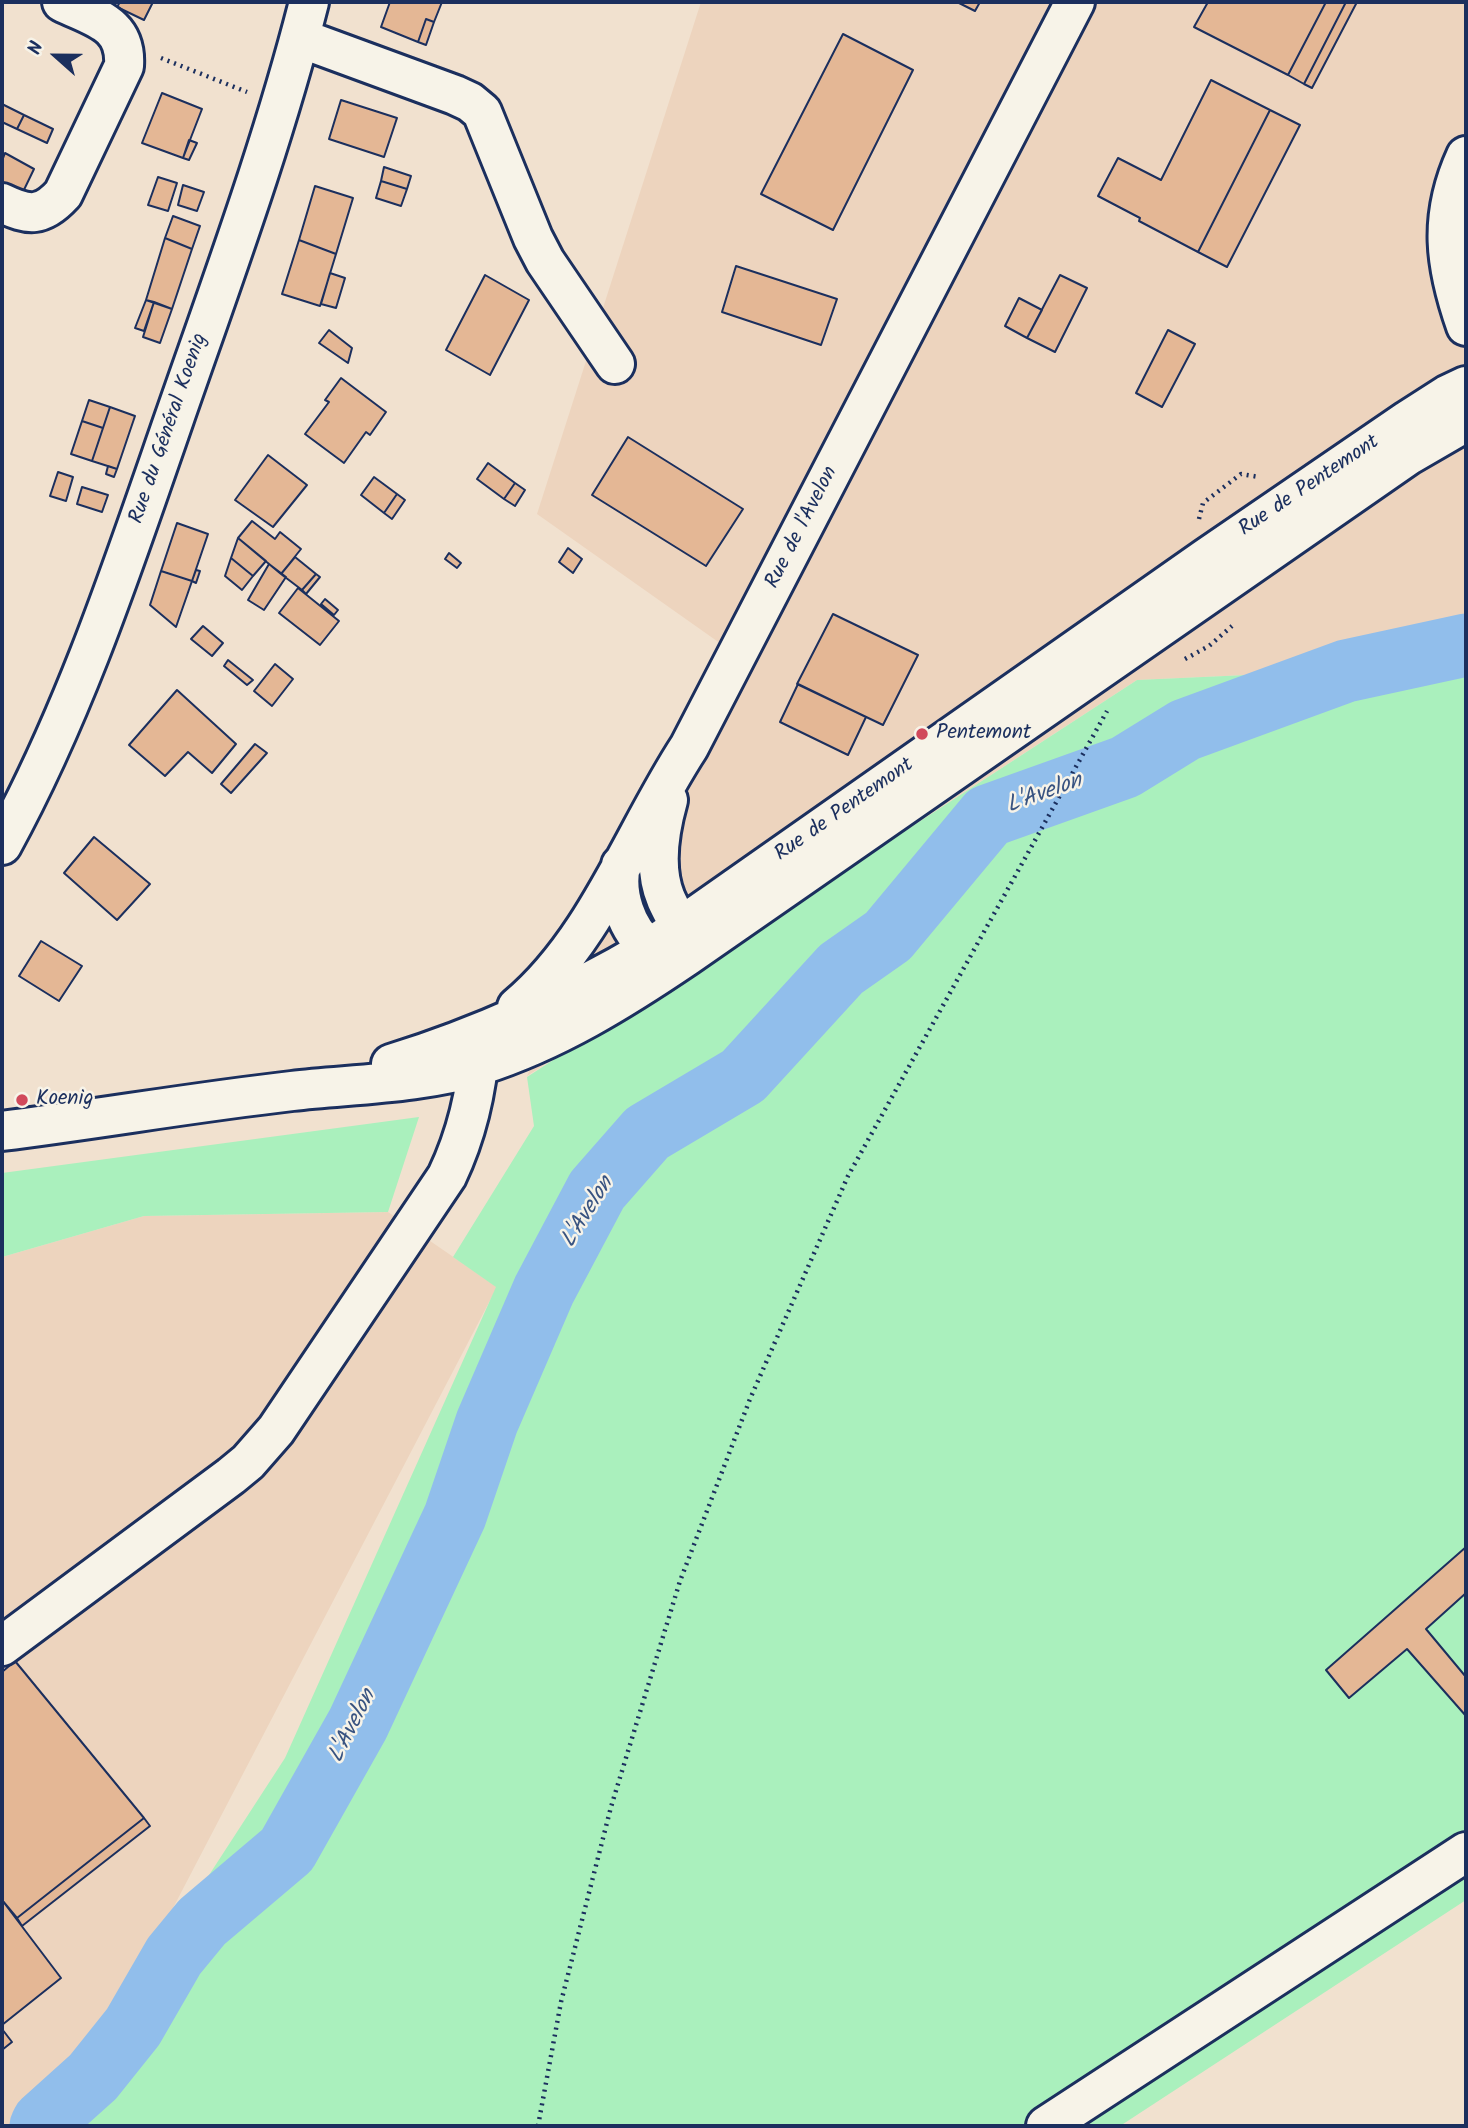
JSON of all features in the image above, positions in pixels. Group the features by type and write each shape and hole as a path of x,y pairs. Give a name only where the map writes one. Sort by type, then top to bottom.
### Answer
{"street":[{"path":"2,203 32,213 49,209 63,194 124,66 123,43 118,34 103,22 62,2"},
{"name":"Rue du Général Koenig","path":"2,845 75,693 121,569 248,205 281,105 309,2"},
{"name":"Rue de l'Avelon","path":"483,1041 533,993 581,934 689,747 1075,2"},
{"path":"300,38 455,95 482,112 545,261 615,364"},
{"path":"1466,156 1448,213 1447,242 1449,267 1466,327"},
{"name":"Rue de Pentemont","path":"483,1041 530,1048 578,1024 684,941 1206,558 1408,419 1466,386"},
{"name":"Rue de Pentemont","path":"684,941 1409,455 1466,422"},
{"path":"621,864 620,894 623,908 640,938 650,948 671,956 684,941 663,888 659,852 662,824 673,783 689,747"},
{"name":"Rue de Pentemont","path":"2,1131 290,1091 483,1041 650,948"},
{"path":"2,1646 231,1476 248,1462 276,1430 447,1176 464,1135 483,1041"},
{"path":"1046,2126 1466,1852"}],"path":[{"path":"197,72 281,105"},
{"path":"538,2126 561,2002 611,1807 680,1581 750,1399 848,1176 1113,700"}],"shaded area":[{"path":"701,2 1466,2 1466,665 1137,680 527,1076 724,646 537,514"},
{"path":"388,1212 497,1287 113,2023 19,2126 2,2126 2,1257 144,1216"}],"green space":[{"path":"1466,665 1466,1900 1120,2126 19,2126 113,2023 285,1758 496,1287 453,1257 534,1126 527,1077 1137,680"},
{"path":"419,1117 388,1212 144,1216 2,1257 2,1173"}],"building":[{"path":"120,2 153,2 144,20 117,7"},
{"path":"390,2 442,2 434,22 426,19 418,42 381,27"},
{"path":"957,2 980,2 975,11"},
{"path":"1208,2 1326,2 1288,75 1194,27"},
{"path":"1326,2 1346,2 1304,84 1288,75"},
{"path":"1346,2 1357,2 1312,88 1304,84"},
{"path":"426,19 434,22 426,45 418,42"},
{"path":"843,34 913,70 833,230 761,194"},
{"path":"1211,80 1270,110 1198,252 1098,196 1118,158 1161,180"},
{"path":"162,93 202,109 183,158 142,143"},
{"path":"341,100 397,118 384,157 329,139"},
{"path":"2,104 24,115 17,129 2,122"},
{"path":"1270,110 1300,125 1227,267 1198,252"},
{"path":"24,115 53,129 47,143 17,129"},
{"path":"189,140 197,143 189,160 183,158"},
{"path":"5,153 34,169 21,196 2,187 2,161"},
{"path":"384,167 411,176 407,189 381,181"},
{"path":"158,177 177,183 168,211 148,205"},
{"path":"381,181 407,189 401,206 376,198"},
{"path":"183,185 204,192 197,211 178,205"},
{"path":"315,186 353,198 336,254 299,240"},
{"path":"173,216 200,226 192,249 165,238"},
{"path":"165,238 192,249 172,309 146,300"},
{"path":"299,240 336,254 320,306 282,294"},
{"path":"736,266 837,299 821,345 722,312"},
{"path":"330,273 345,278 336,308 321,304"},
{"path":"485,275 529,300 490,375 446,350"},
{"path":"1060,275 1087,288 1055,352 1027,338"},
{"path":"1019,298 1042,310 1027,338 1005,326"},
{"path":"146,300 154,302 144,331 135,328"},
{"path":"154,302 172,309 160,343 143,337"},
{"path":"329,330 352,348 348,363 319,343"},
{"path":"1168,330 1195,344 1162,407 1136,393"},
{"path":"341,378 386,412 370,435 366,432 344,463 305,434 329,402 325,400"},
{"path":"89,400 110,407 103,428 82,421"},
{"path":"110,407 135,416 117,469 92,461"},
{"path":"82,421 103,428 92,461 71,454"},
{"path":"628,437 743,509 706,566 592,495"},
{"path":"268,455 307,485 273,527 235,500"},
{"path":"488,463 515,483 504,499 477,479"},
{"path":"108,466 117,469 114,477 106,474"},
{"path":"58,472 73,477 66,501 50,496"},
{"path":"374,477 397,494 384,513 361,495"},
{"path":"515,483 525,490 515,506 504,499"},
{"path":"82,487 108,495 102,512 77,504"},
{"path":"397,494 405,500 392,519 384,513"},
{"path":"252,521 275,539 280,532 301,549 281,574 238,538"},
{"path":"177,523 208,534 192,581 161,571"},
{"path":"238,538 266,561 253,576 231,558"},
{"path":"568,548 582,559 573,573 559,562"},
{"path":"449,553 461,563 457,568 445,559"},
{"path":"295,557 316,574 302,590 281,574"},
{"path":"231,558 253,576 242,590 225,576"},
{"path":"269,564 286,577 264,610 248,600"},
{"path":"196,570 200,571 196,583 192,581"},
{"path":"161,571 192,581 176,627 150,605"},
{"path":"316,574 320,577 306,594 302,590"},
{"path":"298,588 339,621 320,645 279,613"},
{"path":"325,599 338,610 334,615 321,604"},
{"path":"833,614 918,655 883,725 797,684"},
{"path":"203,626 223,643 212,656 191,639"},
{"path":"228,660 253,680 247,685 224,666"},
{"path":"275,664 293,679 272,706 254,691"},
{"path":"798,684 866,717 848,755 780,722"},
{"path":"177,690 236,744 212,773 188,752 165,776 129,745"},
{"path":"255,744 267,753 231,793 221,784"},
{"path":"94,837 150,884 117,920 64,873"},
{"path":"41,941 82,966 59,1001 19,976"},
{"path":"1466,1547 1466,1593 1426,1629 1466,1677 1466,1716 1407,1649 1349,1698 1326,1670"},
{"path":"15,1661 144,1818 17,1918 2,1900 2,1672"},
{"path":"144,1818 150,1826 22,1926 17,1918"},
{"path":"2,1900 61,1978 2,2025"},
{"path":"2,2029 12,2042 2,2050"}],"waterway":[{"name":"L'Avelon","path":"41,2126 93,2077 133,2027 174,1956 202,1922 287,1850 358,1724 455,1516 487,1422 544,1290 597,1190 647,1133 743,1076 841,969 888,936 988,816 1125,767 1185,730 1346,671 1466,645"}],"place":[{"name":"Pentemont","path":"922,734"},
{"name":"Koenig","path":"22,1100"}]}
